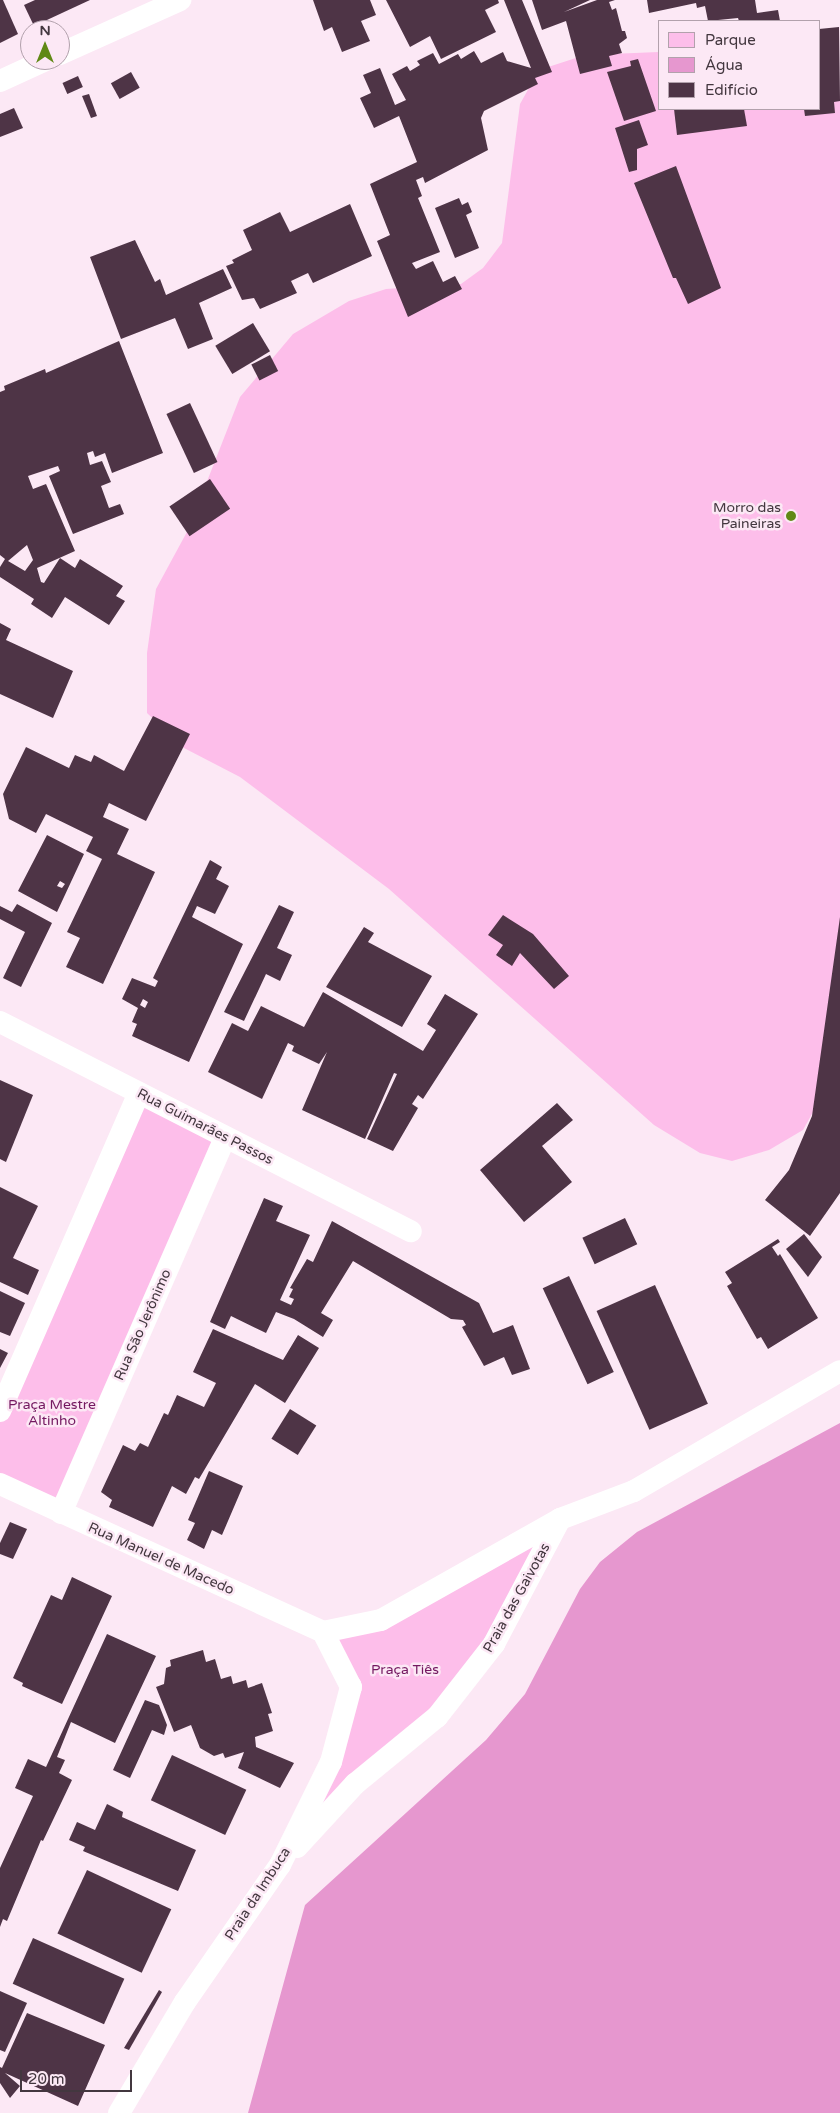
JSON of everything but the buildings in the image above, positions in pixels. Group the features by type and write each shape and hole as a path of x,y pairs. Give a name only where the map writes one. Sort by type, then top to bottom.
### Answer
{"street":[{"path":"70,50 180,0"},
{"path":"0,80 23,70"},
{"name":"Rua Guimarães Passos","path":"0,1022 411,1231"},
{"path":"0,1410 139,1093"},
{"name":"Rua São Jerônimo","path":"61,1513 225,1137"},
{"name":"Praia das Gaivotas","path":"323,1632 381,1620 560,1518 634,1491 840,1370"},
{"name":"Rua Manuel de Macedo","path":"0,1484 323,1632"},
{"name":"Praia das Gaivotas","path":"280,1865 355,1784 437,1717 494,1644 560,1518"},
{"name":"Praia da Imbuca","path":"120,2113 185,2002 280,1865 331,1762 351,1687 323,1632"}],"green space":[{"path":"658,52 658,110 820,110 820,88 840,96 840,958 822,1096 803,1130 769,1150 732,1161 700,1153 654,1125 389,889 240,777 184,748 147,713 147,653 156,589 188,530 240,397 293,334 349,301 386,289 461,284 483,268 502,243 520,104 539,70 585,55"},
{"name":"Praça Mestre Altinho","path":"139,1093 225,1137 61,1513 0,1484 0,1411"},
{"name":"Praça Tiês","path":"560,1519 494,1644 280,1865 351,1687 323,1632 381,1620"}],"water":[{"path":"840,1423 840,2113 248,2113 305,1905 486,1740 525,1694 580,1589 600,1562 637,1532"}],"place":[{"name":"Morro das Paineiras","path":"791,516"}]}
